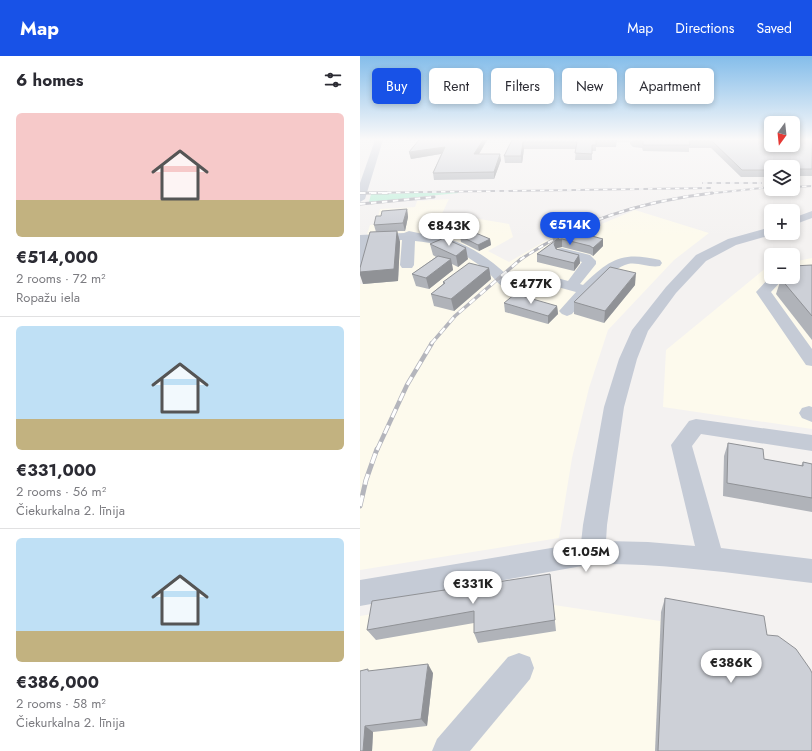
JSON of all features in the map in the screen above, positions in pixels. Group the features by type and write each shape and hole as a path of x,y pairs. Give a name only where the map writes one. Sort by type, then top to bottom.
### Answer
{"street":[{"path":"360,199 366,172"},
{"path":"800,219 812,214"},
{"path":"387,237 391,224"},
{"path":"593,553 595,525 614,407 628,359 640,330 671,290 701,258 732,242 764,233"},
{"path":"407,265 409,236"},
{"path":"360,266 362,239 409,236 441,240 480,258 508,283 514,277 522,276 585,290"},
{"path":"562,252 584,258 589,261 589,264 570,286"},
{"path":"469,267 480,258"},
{"path":"567,311 585,290 618,264 626,260 655,263"},
{"path":"771,284 764,292 812,361"},
{"path":"711,558 681,445 696,426 812,442"},
{"path":"360,593 593,553 627,551 711,558 812,571"},
{"path":"449,751 519,668"}],"shaded area":[{"path":"449,199 439,220 450,222 468,217 509,224 513,237 488,251 509,262 564,230 575,235 635,210 709,233 674,260 608,330 589,388 572,458 559,538 360,570 360,284 363,284 370,238 367,234 370,225 376,224 380,209 415,207 417,201"},
{"path":"812,258 812,429 663,407 666,350 764,269 764,284 800,284 800,261"},
{"path":"551,585 554,605 660,621 661,612 812,751 360,751 360,616"}],"green space":[{"path":"458,193 369,202 371,194"}],"building":[{"path":"407,209 403,223 374,225 376,216 381,216 382,211"},
{"path":"570,230 603,239 593,248 562,239 556,240"},
{"path":"397,231 394,269 360,272 370,232"},
{"path":"471,231 490,239 478,245 460,236"},
{"path":"444,238 466,248 456,256 430,244"},
{"path":"556,240 554,244 556,249 579,255 574,263 537,254"},
{"path":"438,256 451,259 426,278 412,274"},
{"path":"469,263 489,268 451,299 431,294 445,283 443,282"},
{"path":"812,265 812,316 785,284 800,284 800,266"},
{"path":"610,267 636,273 605,311 574,302"},
{"path":"515,294 557,306 548,316 504,303"},
{"path":"728,443 763,449 764,459 803,466 803,462 812,464 812,498 727,483"},
{"path":"550,574 555,620 474,633 474,611 367,630 372,601"},
{"path":"665,598 764,616 767,635 778,636 796,649 812,673 812,751 658,751"},
{"path":"428,664 421,719 365,726 363,751 360,751 360,671"}],"railway":[{"path":"703,183 761,183"},
{"path":"800,187 812,186"},
{"path":"388,193 360,193 710,188"},
{"path":"707,194 764,188"},
{"path":"707,194 712,193"},
{"path":"520,260 564,234 612,215 662,201 707,194"},
{"path":"360,204 434,197"},
{"path":"431,344 455,316 521,259"},
{"path":"377,450 407,385 432,343"},
{"path":"360,506 366,480 377,449"}]}
